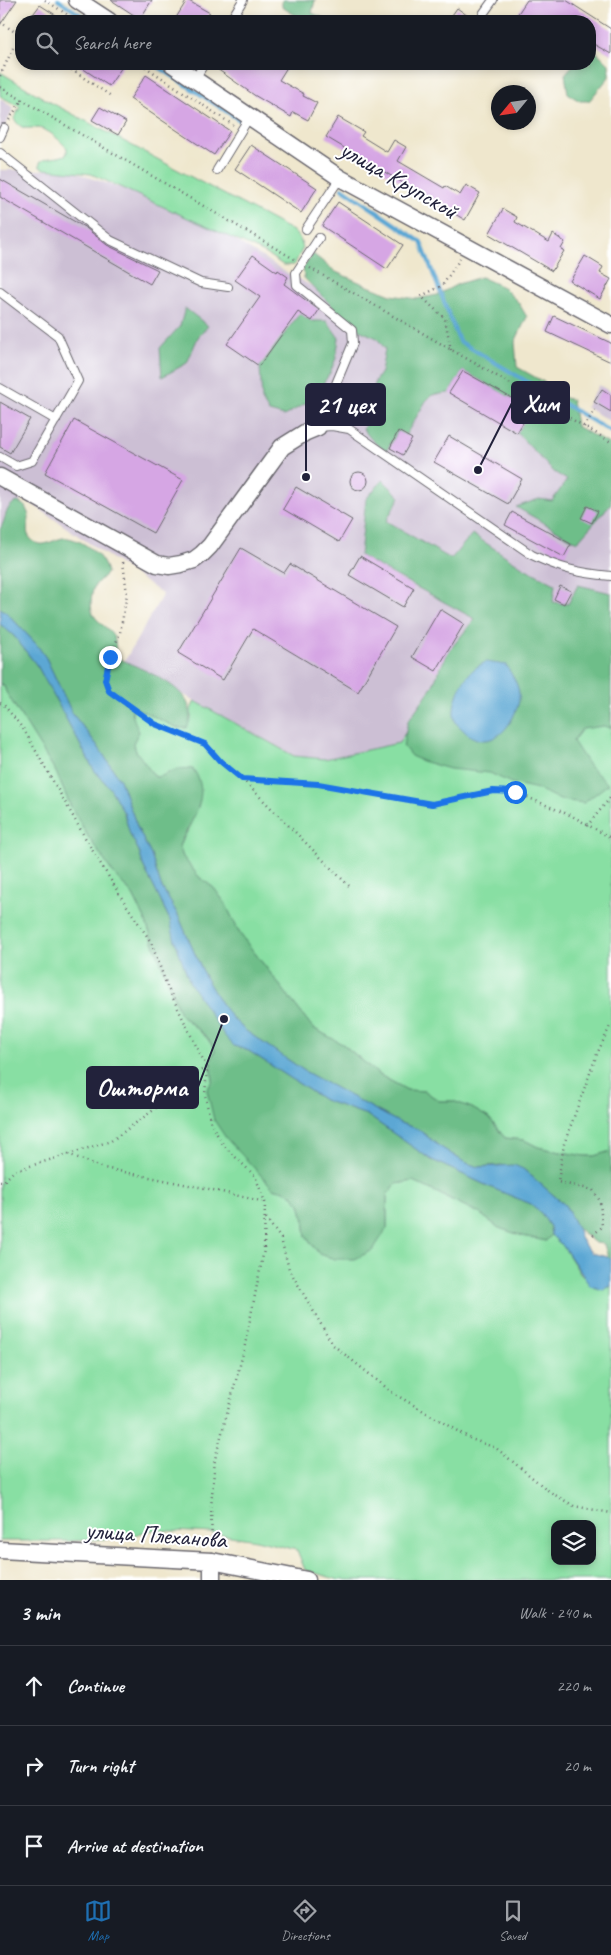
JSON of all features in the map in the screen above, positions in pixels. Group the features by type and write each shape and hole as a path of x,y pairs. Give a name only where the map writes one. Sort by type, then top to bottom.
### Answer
{"street":[{"path":"77,0 100,15"},
{"name":"улица Крупской","path":"181,70 340,178 611,325"},
{"path":"0,477 117,543 157,564 169,566 194,560 210,546 282,447 318,427"},
{"name":"улица Плеханова","path":"0,1550 212,1561 307,1580"},
{"path":"212,1561 212,1580"}],"lane":[{"path":"234,15 243,0"},
{"path":"483,14 493,0"},
{"path":"195,79 200,70"},
{"path":"217,170 250,116"},
{"path":"0,136 4,128"},
{"path":"0,154 110,240 201,283 228,287"},
{"path":"306,230 340,178"},
{"path":"319,238 296,273 297,285 352,330 353,343 318,427 332,426 349,429 532,555 555,566 579,573 611,576"},
{"path":"0,292 58,336 78,381 32,461 16,466 0,457"},
{"path":"0,388 56,420"}],"path":[{"path":"45,0 68,15"},
{"path":"0,22 15,32"},
{"path":"0,75 14,46"},
{"path":"71,70 111,96"},
{"path":"150,70 241,131"},
{"path":"4,128 22,100"},
{"path":"451,350 445,319 421,296 442,286 467,247"},
{"path":"584,427 595,410"},
{"path":"117,543 124,566 127,594 120,633 110,657 105,680 109,691 155,724 205,744 220,761 242,779 351,888"},
{"path":"0,703 4,705 24,730 100,862 151,942 167,986 207,1068 205,1095 211,1124 224,1146 255,1176 265,1202 264,1250 244,1350 215,1458 211,1508 212,1561"},
{"path":"242,779 318,784 432,804 493,791 515,792 572,816 611,838"},
{"path":"587,826 611,797"},
{"path":"592,1236 602,1227 600,1201 593,1190 558,1182 564,1144 597,1054 611,1024"},
{"path":"0,1181 4,1181 14,1171 110,1141 155,1109 186,1076 207,1068"},
{"path":"66,1154 104,1168 265,1202"},
{"path":"265,1217 281,1239 289,1269 333,1346 393,1393 471,1439 496,1448 550,1492 574,1506 611,1514"}],"shaded area":[{"path":"0,99 14,108 0,135"},
{"path":"0,170 68,170 141,195 209,224 286,272 445,360 611,456 611,697 475,619 399,743 325,759 295,756 124,662 163,594 22,497 3,550 0,551"},
{"path":"599,385 611,392 611,422 586,407"}],"green space":[{"path":"282,0 315,0 312,13 317,15 295,15 282,7"},
{"path":"596,52 609,64 609,77 589,101 580,101 568,94 565,74 569,70 596,70"},
{"path":"0,72 50,102 293,231 300,239 303,248 294,265 283,265 265,253 91,174 40,167 40,162 43,160 67,154 67,148 46,130 24,128 18,124 14,119 20,107 0,96"},
{"path":"313,254 336,272 391,295 417,299 437,295 458,284 481,277 503,287 518,302 527,317 515,342 517,367 549,385 565,398 572,400 576,426 611,445 611,504 577,542 516,507 539,499 552,501 567,480 554,472 517,433 531,409 463,371 449,393 432,395 426,401 405,436 398,431 387,450 371,439 363,429 373,409 375,381 381,372 385,349 377,338 359,330 345,319 304,278 303,268"},
{"path":"185,308 208,326 198,337 187,363 162,377 160,348 180,326"},
{"path":"300,313 312,321 327,321 339,338 336,358 330,373 313,399 284,416 269,412 262,400 260,367"},
{"path":"383,480 400,497 386,521 451,559 472,534 524,568 555,584 553,602 568,604 578,585 611,593 611,728 604,726 582,729 573,741 590,767 608,784 584,803 560,800 538,789 511,783 490,773 450,769 422,761 411,756 403,746 408,721 432,687 448,652 475,619 360,556 366,499"},
{"path":"18,502 25,506 29,517 28,534 36,543 45,544 58,539 68,538 81,542 98,555 107,573 94,587 91,607 95,617 113,636 116,647 115,656 168,683 187,702 190,714 187,728 178,728 138,709 132,709 133,718 139,732 133,743 136,751 155,777 175,770 193,769 199,779 200,799 194,818 179,846 183,857 199,877 214,888 225,903 240,934 313,1028 344,1045 378,1074 407,1090 425,1091 439,1101 453,1101 472,1108 489,1118 505,1138 524,1140 538,1147 585,1156 594,1156 611,1151 611,1258 608,1258 604,1244 595,1243 577,1228 565,1205 523,1169 501,1165 478,1167 464,1162 439,1146 418,1129 400,1123 306,1072 246,1031 233,1019 205,977 178,915 161,886 151,855 138,829 120,780 97,745 72,713 46,658 37,645 0,608 0,529 10,506"},
{"path":"475,619 611,698 611,1151 594,1156 555,1151 538,1147 524,1140 505,1138 489,1118 472,1108 453,1101 439,1101 425,1091 407,1090 378,1074 344,1045 313,1028 240,934 225,903 214,888 199,877 183,857 179,846 191,825 169,771 162,777 155,777 136,752 133,744 135,737 132,709 138,709 178,728 191,720 191,709 195,701 294,756 325,759 399,743"},
{"path":"0,624 14,636 38,667 94,770 110,788 124,813 130,834 173,930 234,1046 249,1051 324,1100 367,1115 430,1159 531,1204 542,1214 550,1227 551,1235 546,1241 499,1228 479,1213 413,1181 396,1184 387,1195 387,1228 373,1250 355,1259 335,1259 319,1254 306,1236 300,1204 289,1192 273,1188 226,1138 214,1120 207,1090 213,1080 211,1062 215,1050 207,1037 180,1014 144,917 133,895 113,873 89,838 71,807 56,772 6,692 4,685 0,684"},
{"path":"0,684 4,685 6,692 56,772 71,807 89,838 113,873 133,895 144,917 180,1014 207,1038 215,1050 211,1062 213,1080 207,1090 245,1156 257,1171 273,1188 289,1192 300,1204 306,1236 387,1228 387,1195 396,1184 413,1181 479,1213 499,1228 546,1241 551,1235 563,1246 581,1275 603,1290 611,1286 611,1580 339,1580 305,1570 297,1550 256,1540 212,1533 152,1530 124,1538 71,1541 0,1541"}],"water":[{"path":"0,608 37,645 46,658 72,713 97,745 120,780 138,829 151,855 161,886 178,915 205,977 233,1019 246,1031 306,1072 400,1123 418,1129 439,1146 464,1162 478,1167 514,1165 523,1169 565,1205 586,1247 592,1253 611,1258 611,1286 603,1290 590,1286 563,1246 551,1235 550,1227 542,1214 531,1204 430,1159 367,1115 324,1100 249,1051 234,1046 224,1035 190,983 175,941 170,920 143,865 139,851 130,834 124,813 110,788 94,770 38,667 14,636 0,624"},
{"path":"486,662 506,665 517,684 519,702 513,717 504,731 492,739 485,740 471,736 464,731 456,723 454,710 457,695 464,681 473,670"}],"building":[{"path":"0,0 17,0 0,25"},
{"path":"111,0 152,0 143,15 134,15"},
{"path":"187,0 210,13 209,15 178,15"},
{"path":"527,0 566,0 589,15 517,15"},
{"path":"40,5 56,15 32,15"},
{"path":"457,8 467,15 452,15"},
{"path":"596,19 611,29 611,54 596,45"},
{"path":"85,70 120,70 109,86"},
{"path":"219,70 285,70 279,80 317,103 308,120 293,112 291,117 254,95"},
{"path":"146,75 230,131 214,155 130,99"},
{"path":"100,107 126,122 118,135 92,120"},
{"path":"338,117 364,132 361,136 387,152 394,140 406,147 398,161 444,188 445,186 460,195 466,185 480,193 465,220 326,137"},
{"path":"251,145 317,188 301,213 235,169"},
{"path":"0,179 86,228 107,245 158,270 150,284 0,197"},
{"path":"338,202 403,245 387,269 322,226"},
{"path":"503,209 517,217 515,222 549,242 553,234 565,242 561,249 564,251 552,271 489,234"},
{"path":"253,255 277,272 278,270 288,277 284,284 319,310 312,321 298,312 259,366 227,344 260,297 235,280"},
{"path":"585,256 603,267 600,273 611,279 600,299 570,281"},
{"path":"554,316 611,343 611,362 547,332"},
{"path":"463,371 531,409 517,433 449,393"},
{"path":"602,389 611,395 611,412 594,402"},
{"path":"0,402 30,419 10,453 0,447"},
{"path":"74,420 183,480 153,533 45,473"},
{"path":"398,431 412,439 403,455 390,448"},
{"path":"449,436 522,479 508,504 434,462"},
{"path":"359,472 365,475 368,481 365,487 359,490 353,487 350,481 353,475"},
{"path":"296,487 352,520 339,542 283,509"},
{"path":"587,506 598,511 592,523 581,518"},
{"path":"512,512 571,544 564,557 505,525"},
{"path":"241,548 284,573 290,564 396,627 358,692 253,629 223,680 178,653"},
{"path":"360,556 414,588 403,607 349,575"},
{"path":"560,586 571,591 564,604 554,599"},
{"path":"440,609 464,624 436,671 412,657"}],"waterway":[{"path":"58,0 81,15"},
{"path":"163,70 241,121"},
{"path":"342,188 421,242 459,341 611,432"}],"place":[{"name":"Хим","path":"478,470"},
{"name":"21 цех","path":"306,477"},
{"name":"Ошторма","path":"224,1019"}],"route":[{"path":"110,657 105,680 109,691 155,724 205,744 220,761 242,779 318,784 432,804 493,791 515,792"}]}
